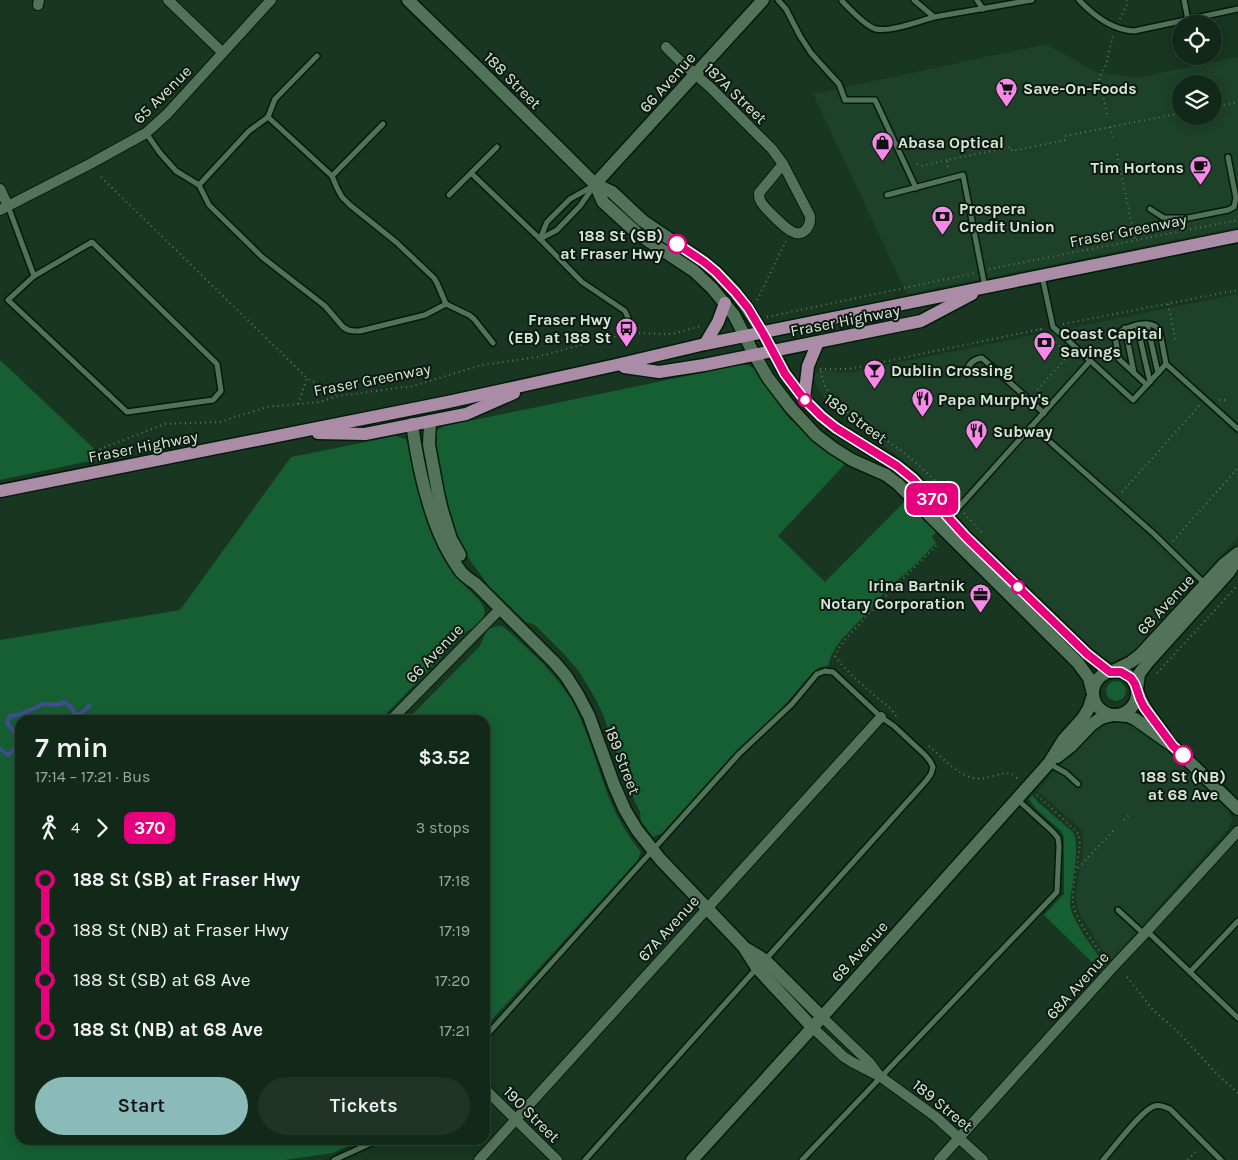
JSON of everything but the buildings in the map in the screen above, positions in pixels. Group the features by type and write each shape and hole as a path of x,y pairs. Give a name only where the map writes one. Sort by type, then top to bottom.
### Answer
{"main road":[{"name":"Fraser Highway","path":"0,491 448,402 705,344 1238,236"},
{"name":"Fraser Highway","path":"616,365 659,372 921,321 985,287"},
{"path":"705,344 718,322 725,303"},
{"path":"804,399 808,366 818,342"},
{"name":"Fraser Highway","path":"293,433 365,434 466,414 538,382"},
{"path":"412,424 414,420 422,415 448,402"}],"street":[{"path":"168,0 222,52"},
{"name":"65 Avenue","path":"4,208 146,133 168,114 271,0"},
{"name":"188 Street","path":"408,0 595,184 612,192 644,221 716,272 742,300 763,333 785,374 804,399 836,428 897,466 913,479 946,524 966,537 1087,654 1111,672"},
{"name":"66 Avenue","path":"595,184 762,0"},
{"name":"187A Street","path":"666,47 772,148 783,164 810,216 807,229 798,233 786,227 763,206 759,199 758,192 783,164"},
{"name":"188 Street","path":"595,184 603,202 638,234 699,275 712,288 739,323 763,370 801,420 833,448 852,460 886,475 946,524 1078,663 1089,678 1093,694"},
{"path":"0,189 4,208"},
{"name":"189 Street","path":"430,421 428,445 442,510 451,539 476,584"},
{"name":"189 Street","path":"412,424 427,496 443,543 462,573 476,584 566,676 589,716 614,785 625,810 637,830 652,850 706,909 761,964 822,1017 869,1062 881,1077"},
{"name":"68 Avenue","path":"1111,672 1140,655 1223,565 1238,553"},
{"name":"68 Avenue","path":"1137,689 1139,674 1148,662 1229,572 1238,557"},
{"name":"66 Avenue","path":"396,715 500,609"},
{"path":"1173,746 1144,707 1134,682 1129,676 1121,672 1111,672 1097,680 1093,694 1099,708 1106,713 1135,718 1173,746 1238,809"},
{"path":"1114,715 1122,714 1132,708 1137,689"},
{"name":"68 Avenue","path":"692,1160 1049,763 1064,739 1083,718 1089,708 1093,694"},
{"name":"68 Avenue","path":"1049,763 1072,746 1091,725 1101,718 1114,715"},
{"name":"67A Avenue","path":"479,1160 880,717"},
{"name":"68A Avenue","path":"939,1160 1238,831"},
{"name":"189 Street","path":"761,964 812,1027 844,1056 881,1077 936,1117 983,1160"},
{"name":"190 Street","path":"490,1094 557,1160"}],"lane":[{"path":"778,0 786,9 811,54 839,84 845,100 874,100 916,188"},
{"path":"914,0 934,18"},
{"path":"977,0 983,9"},
{"path":"842,1 874,29 889,30 934,18 1032,0"},
{"path":"1079,0 1102,20 1126,30 1134,31 1172,23"},
{"path":"1184,0 1187,15"},
{"path":"1213,15 1238,10"},
{"path":"199,185 249,131 268,117 275,99 317,56"},
{"path":"268,117 332,176 342,197 350,205 396,242 434,278 446,304 474,319 493,344"},
{"path":"332,176 384,124"},
{"path":"146,133 176,171 199,185 209,205 262,257 325,306 338,322 348,330 360,331 425,315 446,304"},
{"path":"450,195 497,147"},
{"path":"1150,209 1164,218 1188,218 1228,210 1234,207 1236,198 1228,157"},
{"path":"471,173 582,282 625,311 628,318"},
{"path":"887,195 963,175 985,287"},
{"path":"540,239 547,222 570,199 595,184"},
{"path":"540,239 556,230 580,206 595,184"},
{"path":"4,208 34,276"},
{"path":"92,242 217,364 221,391 213,400 127,412 8,300 34,276 92,242"},
{"path":"1042,276 1053,326 1133,400 1166,364"},
{"path":"1148,384 1119,359 1115,337 1117,332 1137,325 1147,324 1157,328 1160,332 1166,364 1238,429"},
{"path":"1147,324 1158,374"},
{"path":"1137,325 1148,384"},
{"path":"1125,328 1134,373"},
{"path":"966,373 967,368 972,362 982,358 1044,413"},
{"path":"946,524 1090,361"},
{"path":"1031,427 1154,534 1205,584"},
{"path":"490,1030 739,754 792,704 817,674 824,671 833,672 930,761 933,767 931,774 585,1160"},
{"path":"1049,763 1066,773 1078,784"},
{"path":"802,1160 1057,892 1058,838 1018,799"},
{"path":"1118,910 1190,972 1238,1018"},
{"path":"1190,972 1238,921"},
{"path":"1103,1160 1140,1116 1155,1106 1164,1106 1170,1109 1221,1160"},
{"path":"334,1160 367,1145"}],"path":[{"path":"1120,19 1127,0"},
{"path":"1107,114 1099,78 1106,65 1113,34"},
{"path":"1222,106 1238,102"},
{"path":"917,164 921,166 1011,147 1012,151 1066,140 1065,136 1172,115"},
{"path":"1110,127 1113,137"},
{"path":"1117,154 1136,240"},
{"path":"947,160 948,167"},
{"path":"100,177 307,378 338,396"},
{"name":"Fraser Greenway","path":"994,269 1238,220"},
{"path":"756,301 786,241"},
{"path":"763,317 972,273"},
{"path":"1063,324 1238,290"},
{"path":"1168,304 1176,342"},
{"name":"Fraser Greenway","path":"95,451 165,424 220,422 267,407 319,402 338,396 413,386 482,364 537,358 596,341 634,333 672,334 704,324"},
{"path":"817,369 848,369 1047,328"},
{"path":"1040,330 1069,355 1036,391 1044,398 1040,403"},
{"path":"821,369 824,384 834,399 904,453 931,476 953,500"},
{"path":"298,404 307,378"},
{"path":"1120,494 1200,405"},
{"path":"1172,541 1238,468"},
{"path":"968,517 984,536"},
{"path":"899,720 891,708 844,669 835,656 843,642 938,543"},
{"path":"1152,678 1238,584"},
{"path":"929,746 966,776 981,780 1012,774 1018,779"},
{"path":"1035,793 1079,835 1080,844 1073,901 1074,911 1104,957"},
{"path":"1124,820 1130,814"},
{"path":"1077,868 1114,830"},
{"path":"1127,977 1154,1010 1238,1093"},
{"path":"1188,1160 1204,1143"}],"shaded area":[{"path":"1046,44 1096,72 1135,78 1199,65 1222,65 1222,60 1238,57 1238,227 907,294 813,94"},
{"path":"1238,294 1238,537 1131,654 1118,662 1109,663 1101,660 978,540 915,470 829,404 818,389 815,381 815,373 826,370 846,373"},
{"path":"1125,719 1158,742 1205,786 1229,811 1232,820 1228,829 1112,959 1101,948 1077,907 1076,895 1083,853 1082,831 1037,791 1075,748 1103,722"}],"green space":[{"path":"0,360 104,458 0,480"},
{"path":"739,365 748,365 755,369 789,418 827,451 846,463 778,536 825,582 905,501 937,531 932,537 936,543 913,567 887,589 843,638 831,656 828,666 820,667 813,672 776,715 738,749 662,833 653,837 641,821 640,812 602,712 580,673 535,625 526,622 489,586 467,556 457,538 445,505 433,437 437,430 445,426"},
{"path":"396,436 405,439 410,445 453,571 482,604 484,609 483,617 385,715 15,715 15,1145 350,1145 333,1153 285,1160 0,1160 0,640 180,610 291,457"},
{"path":"501,626 505,628 541,662 565,690 577,712 613,806 625,830 641,852 637,861 490,1022 490,715 412,715 479,647 488,630"},
{"path":"1116,681 1123,684 1126,691 1123,698 1116,701 1109,698 1106,691 1109,684"},
{"path":"1032,795 1073,832 1076,856 1070,905 1075,920 1085,937 1107,965 1101,971 1044,915 1064,894 1064,837 1061,831 1036,809 1029,799"}],"waterway":[{"path":"18,715 44,704 56,705 65,702 72,708 74,713 80,715"},
{"path":"80,715 89,706"},
{"path":"15,715 10,716 7,723 15,733"},
{"path":"0,749 8,755 15,748"}],"bus line":[{"name":"370","path":"677,244 704,262 735,292 748,308 785,374 804,399 836,428 897,466 913,479 966,537 1087,654 1110,672 1121,672 1131,678 1144,707 1173,746 1183,755"}],"place":[{"name":"Save-On-Foods","path":"1007,107"},
{"name":"Abasa Optical","path":"882,161"},
{"name":"Tim Hortons","path":"1200,186"},
{"name":"Prospera Credit Union","path":"943,236"},
{"name":"188 St (SB) at Fraser Hwy","path":"677,244"},
{"name":"Fraser Hwy (EB) at 188 St","path":"627,347"},
{"name":"Coast Capital Savings","path":"1044,361"},
{"name":"Dublin Crossing","path":"875,389"},
{"name":"Papa Murphy's","path":"922,418"},
{"name":"Subway","path":"977,450"},
{"name":"Irina Bartnik Notary Corporation","path":"981,613"},
{"name":"188 St (NB) at 68 Ave","path":"1183,755"}]}
